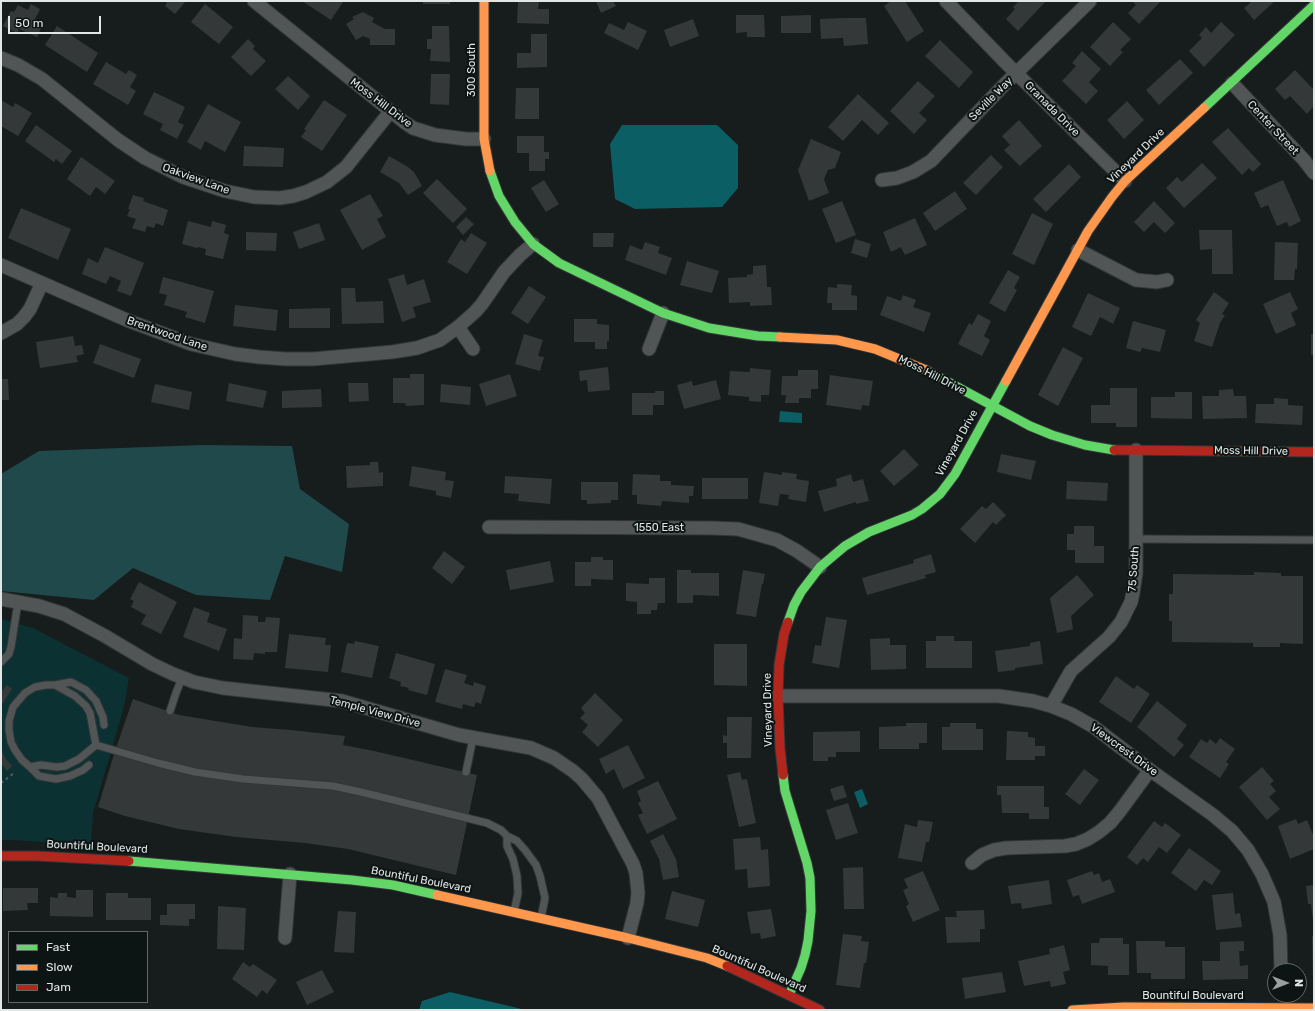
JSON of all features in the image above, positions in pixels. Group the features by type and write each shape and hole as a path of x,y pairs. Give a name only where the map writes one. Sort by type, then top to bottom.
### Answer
{"street":[{"name":"Moss Hill Drive","path":"254,1 408,125 429,133 466,139 484,139 488,167 499,196 515,222 533,244 559,263 663,313 709,328 727,332 769,337 825,338 870,347 919,366 1030,426 1084,446 1136,450 1314,452"},
{"name":"300 South","path":"484,1 484,139"},
{"name":"Granada Drive","path":"946,1 1016,74 1125,181"},
{"name":"Seville Way","path":"882,180 897,178 913,172 931,161 1090,1"},
{"name":"Vineyard Drive","path":"788,995 801,968 808,941 811,895 807,862 789,805 783,777 780,748 778,696 781,649 788,620 802,592 820,567 833,555 857,538 869,532 907,518 932,502 948,484 1078,250 1100,214 1125,181 1232,83 1314,5"},
{"name":"Oakview Lane","path":"1,58 18,65 42,79 127,146 158,166 225,191 254,197 280,198 294,196 327,182 346,167 390,112"},
{"name":"Center Street","path":"1232,83 1304,160 1314,173"},
{"name":"Brentwood Lane","path":"1,264 129,321 191,344 235,354 258,357 313,359 392,352 429,344 440,340 458,327 482,304 511,264 533,244"},
{"path":"1078,250 1136,280 1157,282 1167,280"},
{"path":"1,333 17,324 24,318 30,309 42,283"},
{"path":"649,348 663,313"},
{"path":"458,327 473,349"},
{"name":"75 South","path":"1051,706 1070,671 1109,638 1126,612 1134,593 1136,539 1136,450"},
{"name":"1550 East","path":"489,527 738,529 777,540 797,551 820,567"},
{"name":"Temple View Drive","path":"1,599 54,610 77,620 143,659 182,678 223,688 342,701 459,735 531,748 561,762 573,771 594,792 606,811 633,864 636,874 638,893 628,938"},
{"name":"Viewcrest Drive","path":"778,696 999,696 1033,701 1051,706 1070,714 1094,727 1222,823 1240,840 1256,862 1268,887 1275,908 1280,935 1281,963"},
{"path":"972,862 982,855 994,850 1006,848 1065,846 1076,844 1088,839 1110,823 1120,812 1150,770"},
{"name":"Bountiful Boulevard","path":"1,856 53,856 129,860 290,874 393,885 682,951 727,966 820,1010"},
{"path":"285,938 290,874"},
{"path":"1281,1003 1281,1008"},
{"name":"Bountiful Boulevard","path":"1072,1010 1124,1007 1314,1008"}],"lane":[{"path":"1136,539 1314,540"},
{"path":"1,662 9,654 11,647 18,602"},
{"path":"170,711 182,678"},
{"path":"89,764 83,770 70,776 56,779 39,776 22,760 11,742 9,721 13,707 25,693 35,687 71,682 86,690 96,701 103,717 104,725"},
{"path":"55,685 75,696 86,706 92,720 96,745"},
{"path":"466,772 473,738"},
{"path":"30,766 65,766 79,759 96,745"},
{"path":"96,745 194,772 243,779 333,786 487,823 518,841 536,865 545,898 541,918"},
{"path":"507,836 507,846 518,876 518,892 514,912"}],"path":[{"path":"1,783 14,773"}],"shaded area":[{"path":"622,125 717,125 738,145 738,188 722,207 635,209 615,199 610,144"},
{"path":"780,411 802,413 802,423 779,422"},
{"path":"202,445 292,446 300,489 349,524 342,572 285,556 270,600 196,595 133,568 94,600 1,591 1,474 39,451"},
{"path":"1,619 33,628 129,678 124,707 93,813 91,845 1,840"},
{"path":"862,789 868,804 860,808 854,792"},
{"path":"450,992 526,1010 419,1010 422,1001"}],"building":[{"path":"165,1 186,1 175,14 165,6 167,3"},
{"path":"302,1 342,1 343,2 331,20"},
{"path":"423,1 450,1 450,4 423,4"},
{"path":"518,1 539,1 538,9 549,9 549,24 517,23"},
{"path":"596,1 613,1 616,6 601,13"},
{"path":"891,1 905,1 924,31 907,42 884,6"},
{"path":"1019,1 1046,1 1018,31 1006,19 1015,9 1013,7"},
{"path":"1132,1 1161,1 1139,24 1128,13 1136,5"},
{"path":"1252,1 1275,1 1254,20 1244,8"},
{"path":"31,4 40,9 35,19 43,23 37,37 19,29 17,33 3,26 11,11 14,12 18,5 28,10"},
{"path":"205,4 233,27 219,44 191,22"},
{"path":"363,12 374,18 372,22 385,29 395,29 395,45 370,45 370,39 363,36 356,40 346,24 354,19 352,17"},
{"path":"736,15 764,15 765,37 747,37 747,32 736,33"},
{"path":"811,15 811,33 781,33 781,16"},
{"path":"866,18 868,44 844,46 843,38 821,39 820,19"},
{"path":"693,19 699,36 670,47 664,30"},
{"path":"628,22 647,31 638,50 604,33 609,23 624,30"},
{"path":"1113,22 1131,39 1120,50 1123,52 1110,66 1090,47"},
{"path":"1221,22 1235,35 1204,67 1189,51 1202,38 1199,35 1206,27 1211,33"},
{"path":"57,26 98,53 87,72 45,45"},
{"path":"432,26 449,26 450,62 430,61 431,49 427,49 427,39 432,39"},
{"path":"531,34 547,34 547,67 517,68 517,53 531,53"},
{"path":"248,39 255,46 253,49 266,61 251,76 231,57"},
{"path":"940,40 973,72 959,88 925,56"},
{"path":"1082,51 1101,69 1089,82 1098,91 1086,104 1062,81 1076,66 1072,63"},
{"path":"1180,59 1193,73 1159,105 1146,90"},
{"path":"106,62 126,74 129,70 137,75 130,87 136,91 128,105 93,84"},
{"path":"1295,70 1314,90 1314,106 1307,114 1290,96 1285,100 1275,89"},
{"path":"431,74 450,74 449,105 430,104"},
{"path":"288,76 310,96 298,110 275,89"},
{"path":"918,81 935,96 919,113 927,120 914,134 890,111"},
{"path":"516,88 539,88 539,119 515,119"},
{"path":"154,92 185,107 178,122 184,125 177,139 160,130 163,124 143,114"},
{"path":"858,94 889,123 878,135 862,120 843,141 828,127"},
{"path":"1,100 13,107 15,103 32,113 18,136 1,126"},
{"path":"324,100 347,115 322,151 301,137 306,130 304,129"},
{"path":"1127,101 1144,120 1124,139 1107,120"},
{"path":"208,104 241,122 225,152 205,141 201,150 187,142"},
{"path":"1019,120 1042,146 1020,166 1004,150 1010,145 1002,136"},
{"path":"36,125 72,151 62,164 56,159 54,162 25,141"},
{"path":"1228,128 1261,164 1253,172 1249,168 1242,175 1212,142"},
{"path":"517,136 544,136 544,152 549,152 549,159 545,159 545,171 529,171 529,153 517,153"},
{"path":"811,139 841,152 835,168 828,170 824,179 829,193 809,201 798,170"},
{"path":"244,146 284,148 283,167 243,166"},
{"path":"991,155 1003,167 976,195 963,183"},
{"path":"389,156 414,172 422,186 408,195 399,183 380,172"},
{"path":"81,157 115,181 105,194 96,187 90,196 67,179"},
{"path":"1202,163 1217,178 1184,208 1166,188 1177,177 1182,182"},
{"path":"1069,164 1081,177 1046,212 1033,199"},
{"path":"437,179 467,209 453,223 423,193"},
{"path":"544,180 559,204 546,212 531,188"},
{"path":"1283,180 1301,221 1289,227 1287,222 1277,226 1268,205 1261,208 1254,193"},
{"path":"955,191 967,209 935,231 923,213"},
{"path":"370,194 383,216 377,219 386,237 362,250 340,210"},
{"path":"133,195 144,198 143,201 168,210 163,226 156,223 154,228 147,226 145,232 132,228 136,219 127,216"},
{"path":"842,201 856,235 836,243 822,209"},
{"path":"1154,201 1175,223 1165,233 1154,222 1144,232 1134,222"},
{"path":"21,208 71,229 58,260 8,238"},
{"path":"1032,213 1053,224 1034,265 1012,254"},
{"path":"466,217 474,224 463,235 456,227"},
{"path":"915,218 927,245 905,255 901,247 891,252 883,232"},
{"path":"188,221 211,227 212,221 226,225 224,233 229,235 223,259 205,255 206,249 182,244"},
{"path":"319,223 325,240 299,249 293,232"},
{"path":"1199,230 1232,230 1233,274 1212,274 1212,249 1200,250"},
{"path":"246,232 277,233 276,251 246,250"},
{"path":"471,233 487,243 467,274 447,262 461,239 465,242"},
{"path":"593,233 614,233 613,247 593,247"},
{"path":"855,239 871,244 867,258 851,253"},
{"path":"645,242 660,247 658,253 672,258 666,275 625,260 630,245 642,250"},
{"path":"1275,242 1298,243 1297,269 1295,269 1294,280 1274,280"},
{"path":"105,247 144,263 131,296 117,291 121,281 110,276 106,284 82,274 88,258 98,263"},
{"path":"687,261 719,271 712,293 680,285"},
{"path":"766,265 767,287 771,287 772,305 750,306 750,302 729,303 728,278 747,277 747,275 753,274 753,266"},
{"path":"1008,270 1020,277 1014,288 1017,290 1005,312 989,303"},
{"path":"404,274 407,285 424,279 431,302 413,307 416,317 402,322 388,279"},
{"path":"163,277 214,291 205,323 185,317 187,312 164,305 167,295 159,293"},
{"path":"837,284 852,285 851,295 857,296 857,310 832,310 832,303 827,303 828,287 837,288"},
{"path":"529,286 546,297 528,324 511,313"},
{"path":"341,288 355,288 356,302 383,301 384,323 342,324"},
{"path":"1214,292 1229,303 1222,314 1225,315 1220,323 1212,347 1194,341 1200,323 1196,320"},
{"path":"1290,292 1298,309 1291,313 1296,325 1276,334 1263,304"},
{"path":"1088,293 1120,308 1113,324 1100,317 1091,336 1072,327"},
{"path":"903,295 916,300 913,307 931,313 924,332 880,315 887,296 901,301"},
{"path":"235,305 278,310 276,331 233,326"},
{"path":"330,308 330,328 289,328 289,309"},
{"path":"978,314 991,321 984,336 990,340 982,356 958,344 969,323 972,325"},
{"path":"574,319 597,319 597,324 609,325 609,341 607,341 607,349 595,349 595,342 574,342"},
{"path":"1133,321 1166,330 1160,352 1142,348 1140,352 1126,348"},
{"path":"524,334 543,340 538,356 544,357 540,371 515,364"},
{"path":"1311,334 1314,334 1314,355 1311,355"},
{"path":"73,336 75,346 82,345 84,354 76,356 78,362 40,368 36,342"},
{"path":"100,344 141,359 134,378 93,363"},
{"path":"1063,347 1083,358 1058,406 1038,395"},
{"path":"608,367 610,390 588,392 587,380 580,381 579,371"},
{"path":"750,368 771,370 769,395 761,395 761,402 749,401 749,397 728,395 730,371 750,372"},
{"path":"798,370 818,370 818,389 811,389 811,398 799,398 799,403 785,403 786,395 781,395 782,376 798,376"},
{"path":"410,374 424,374 424,405 406,406 405,403 393,403 393,378 410,378"},
{"path":"510,374 517,396 486,406 479,384"},
{"path":"830,375 873,381 869,406 862,405 861,410 826,405"},
{"path":"1,379 8,379 9,400 1,400"},
{"path":"716,380 721,399 684,409 677,385 692,381 693,386"},
{"path":"229,383 267,391 263,408 226,401"},
{"path":"348,383 368,383 369,401 349,402"},
{"path":"155,384 192,392 189,410 151,402"},
{"path":"441,384 471,387 470,405 440,402"},
{"path":"1110,388 1137,388 1137,427 1116,427 1116,423 1091,423 1091,405 1110,405"},
{"path":"321,389 322,407 282,408 282,391"},
{"path":"1233,389 1234,396 1246,396 1247,418 1203,419 1202,396 1219,396 1219,390"},
{"path":"655,391 664,391 664,405 653,405 653,415 632,415 632,393 655,393"},
{"path":"1175,392 1192,392 1192,419 1151,418 1151,397 1175,397"},
{"path":"1274,398 1288,399 1288,405 1303,406 1302,425 1255,423 1256,404 1274,404"},
{"path":"904,449 919,465 894,486 880,471"},
{"path":"1001,454 1036,461 1031,480 997,472"},
{"path":"370,462 378,462 379,473 383,472 383,486 347,488 346,466 370,465"},
{"path":"412,466 446,472 445,480 454,481 451,498 436,495 436,491 409,486"},
{"path":"764,472 782,475 782,472 797,474 796,479 809,481 806,502 788,499 789,495 780,494 778,506 759,503"},
{"path":"633,474 660,475 660,481 671,481 671,485 694,486 693,496 689,496 689,503 662,501 661,506 637,504 637,495 632,495"},
{"path":"851,474 853,482 863,479 869,501 856,504 856,502 824,512 818,491 837,486 836,479"},
{"path":"505,476 552,479 550,504 518,501 519,494 504,493"},
{"path":"702,478 748,478 748,499 702,499"},
{"path":"1067,481 1108,483 1107,501 1066,499"},
{"path":"581,482 618,482 618,500 611,500 611,503 587,504 587,500 581,500"},
{"path":"993,502 1006,515 996,525 993,522 975,543 960,529 982,506 986,509"},
{"path":"1074,526 1094,526 1094,546 1104,546 1104,563 1075,563 1075,550 1067,550 1067,534 1074,534"},
{"path":"444,551 465,567 452,584 432,568"},
{"path":"931,554 936,572 925,575 926,578 867,595 862,578 914,563 913,560"},
{"path":"591,557 603,557 603,560 613,560 613,580 591,579 591,586 575,586 575,562 591,562"},
{"path":"550,561 554,582 510,590 506,570"},
{"path":"677,570 691,570 691,573 719,573 719,596 693,595 693,603 677,603"},
{"path":"743,570 765,574 756,617 736,614"},
{"path":"1254,572 1281,573 1281,576 1303,576 1303,644 1280,643 1280,647 1253,647 1253,643 1172,642 1172,621 1169,621 1169,594 1173,594 1173,574 1254,575"},
{"path":"1077,575 1094,595 1071,616 1073,629 1057,633 1050,598"},
{"path":"649,578 665,578 665,603 658,603 657,610 651,610 651,614 637,614 637,602 626,601 626,583 649,584"},
{"path":"139,582 177,602 161,634 141,624 146,615 131,607 134,601 130,599"},
{"path":"194,607 210,613 207,622 227,629 219,651 183,637"},
{"path":"243,615 258,616 258,622 265,622 266,617 280,618 277,652 265,652 265,654 254,653 253,660 233,659 234,638 242,639"},
{"path":"826,617 847,620 839,668 812,663 815,645 821,646"},
{"path":"289,634 326,638 325,645 331,645 328,672 285,668"},
{"path":"936,636 954,636 954,641 972,641 972,668 926,668 926,641 936,641"},
{"path":"890,638 890,645 906,645 906,669 871,670 870,639"},
{"path":"355,641 379,646 372,678 341,672 347,643 354,644"},
{"path":"1040,641 1043,664 998,672 995,651 1030,646 1030,643"},
{"path":"714,644 747,644 747,686 714,685"},
{"path":"396,653 435,664 427,695 408,690 409,688 400,686 401,682 389,678"},
{"path":"445,669 467,675 464,683 473,686 474,682 486,686 481,704 476,702 474,707 463,704 462,709 435,702"},
{"path":"1116,676 1134,689 1137,685 1150,694 1131,723 1099,702"},
{"path":"7,685 12,689 1,706 1,692"},
{"path":"595,693 623,720 598,747 582,732 588,725 580,718 585,713 581,708"},
{"path":"133,699 179,715 252,727 345,736 343,745 477,775 456,875 348,849 305,843 236,837 179,829 125,816 98,807"},
{"path":"1157,701 1187,725 1177,739 1184,745 1174,757 1137,727"},
{"path":"727,717 752,717 751,758 727,758 727,743 723,743 723,735 727,736"},
{"path":"906,723 927,723 927,743 919,743 919,749 879,749 879,727 906,726"},
{"path":"950,723 976,723 976,729 983,729 983,750 942,750 942,727 950,727"},
{"path":"860,731 860,752 836,752 836,757 828,757 828,761 813,761 813,732"},
{"path":"1007,731 1028,732 1028,737 1035,738 1035,746 1045,746 1045,756 1035,756 1035,760 1006,760"},
{"path":"1220,738 1235,749 1226,762 1229,764 1220,778 1189,757 1201,739 1207,743 1210,739 1216,744"},
{"path":"628,745 645,778 623,789 614,769 606,774 599,759"},
{"path":"1,749 6,759 12,766 7,771 1,763"},
{"path":"1262,767 1274,781 1270,784 1276,791 1269,797 1280,809 1267,820 1239,787"},
{"path":"1084,769 1099,780 1080,805 1065,794"},
{"path":"740,772 742,780 747,779 756,823 739,827 727,775"},
{"path":"658,781 677,819 647,834 638,815 643,813 638,803 641,801 637,791"},
{"path":"843,785 847,797 834,801 830,789"},
{"path":"997,786 1044,786 1044,807 1049,807 1049,819 1029,819 1029,813 1002,813 1001,795 997,795"},
{"path":"848,803 858,833 836,840 826,810"},
{"path":"1296,819 1298,824 1307,820 1314,837 1314,849 1290,859 1278,826"},
{"path":"918,820 933,822 929,842 926,842 922,862 898,858 905,824 917,827"},
{"path":"1154,821 1162,827 1165,823 1181,835 1167,853 1159,847 1148,862 1143,858 1137,865 1127,857"},
{"path":"663,834 676,859 679,877 663,880 659,859 650,841"},
{"path":"760,837 761,850 768,849 770,886 748,888 747,869 735,870 733,839"},
{"path":"1189,848 1221,871 1212,885 1204,880 1196,891 1171,873"},
{"path":"863,867 864,909 844,909 843,868"},
{"path":"923,871 940,910 913,922 906,906 909,904 903,890 908,888 904,879"},
{"path":"1092,871 1094,875 1099,873 1102,882 1110,879 1115,892 1082,904 1079,895 1073,897 1067,880"},
{"path":"1049,880 1052,904 1022,909 1021,903 1011,904 1008,886"},
{"path":"1314,885 1313,921 1311,904 1308,904 1306,886"},
{"path":"3,888 38,888 38,903 27,903 28,910 3,911"},
{"path":"76,890 93,890 93,917 50,916 50,897 58,898 58,893 67,893 67,897 76,898"},
{"path":"672,891 705,900 698,927 665,919"},
{"path":"106,893 128,893 128,898 151,898 151,920 106,920"},
{"path":"1233,893 1235,914 1240,913 1242,927 1216,930 1212,895"},
{"path":"167,904 195,904 195,919 189,919 189,926 160,925 160,915 167,915"},
{"path":"218,906 246,908 244,950 217,949"},
{"path":"771,909 776,936 761,939 760,933 751,934 747,912"},
{"path":"984,910 985,929 980,929 980,942 947,943 945,917 957,917 956,911"},
{"path":"338,911 356,912 354,953 334,952"},
{"path":"843,934 862,936 861,941 869,942 860,988 836,985"},
{"path":"1312,936 1314,936 1314,981 1313,981"},
{"path":"1100,938 1123,938 1123,944 1129,944 1129,975 1108,975 1108,966 1091,965 1091,943 1099,943"},
{"path":"1136,941 1165,941 1165,947 1185,947 1185,979 1151,979 1151,973 1137,973"},
{"path":"1244,941 1244,951 1239,951 1240,966 1248,965 1248,979 1203,980 1202,961 1220,961 1220,942"},
{"path":"1064,945 1070,970 1063,972 1066,984 1051,987 1050,981 1024,986 1018,961 1050,954 1049,949"},
{"path":"243,962 250,967 253,964 277,980 267,994 262,990 257,997 232,979"},
{"path":"322,970 334,992 307,1005 296,982"},
{"path":"1002,972 1006,992 965,999 962,978"}],"traffic: fast":[{"path":"1204,108 1314,5"},
{"path":"490,171 499,196 515,222 533,244 559,263 663,313 709,328 758,336 780,337"},
{"path":"926,370 1030,426 1052,435 1085,445 1114,450"},
{"path":"788,622 794,605 801,592 820,567 845,546 869,532 912,515 940,494 955,474 1006,381"},
{"path":"783,775 785,791 807,863 810,878 811,911 805,955 789,995"},
{"path":"129,861 352,880 393,885 437,895"}],"traffic: slow":[{"path":"484,1 484,139 490,171"},
{"path":"1006,381 1088,231 1112,197 1125,181 1204,108"},
{"path":"780,337 837,340 875,349 926,370"},
{"path":"437,895 628,938 707,958 727,966"},
{"path":"1072,1010 1124,1007 1314,1008"}],"traffic: jam":[{"path":"1114,450 1314,452"},
{"path":"783,775 780,748 778,696 779,665 784,634 788,622"},
{"path":"1,856 37,856 129,861"},
{"path":"727,966 820,1010"}]}
